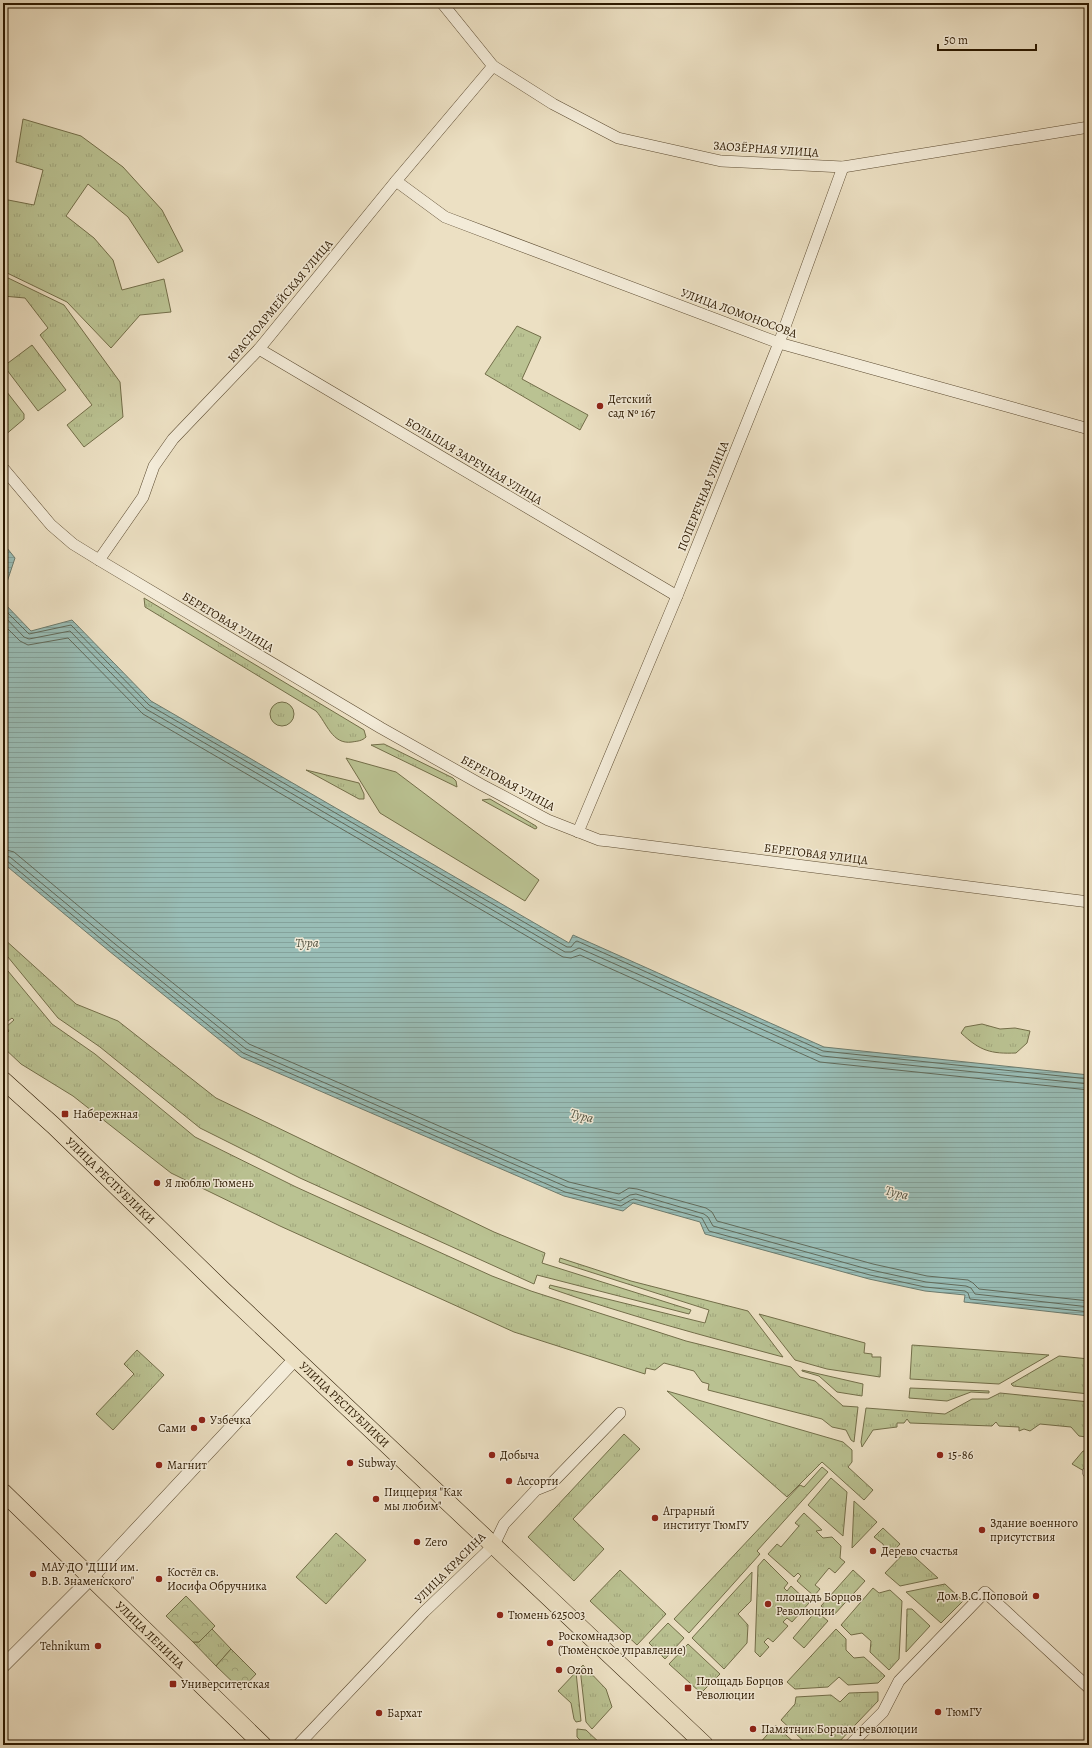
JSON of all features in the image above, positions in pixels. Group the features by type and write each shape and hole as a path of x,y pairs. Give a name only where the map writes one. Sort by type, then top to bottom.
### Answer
{"main road":[{"name":"УЛИЦА РЕСПУБЛИКИ","path":"3,1080 54,1126 224,1291 705,1745"},
{"name":"УЛИЦА ЛЕНИНА","path":"3,1492 263,1745"}],"street":[{"name":"ЗАОЗЁРНАЯ УЛИЦА","path":"442,3 493,66 553,104 618,138 721,161 843,167 1089,127"},
{"name":"КРАСНОАРМЕЙСКАЯ УЛИЦА","path":"99,560 143,497 154,466 173,439 259,349 396,181 493,66"},
{"name":"ПОПЕРЕЧНАЯ УЛИЦА","path":"578,832 677,596 779,343 843,167"},
{"name":"УЛИЦА ЛОМОНОСОВА","path":"396,181 445,217 779,343 1089,429"},
{"name":"БОЛЬШАЯ ЗАРЕЧНАЯ УЛИЦА","path":"259,349 677,596"},
{"name":"БЕРЕГОВАЯ УЛИЦА","path":"3,468 51,525 73,544 381,728 540,816 578,832 599,840 1089,902"},
{"path":"3,1666 91,1578 296,1358"},
{"name":"УЛИЦА КРАСИНА","path":"298,1745 424,1612 494,1545 504,1524 536,1490 551,1484 620,1413"},
{"path":"850,1745 883,1712 899,1681 985,1592 1089,1688"}],"green space":[{"path":"23,119 81,136 123,167 162,210 183,251 158,263 128,217 88,184 66,216 94,238 113,260 122,290 164,279 171,312 140,315 111,348 67,302 3,271 3,199 34,205 43,170 16,162"},
{"path":"4,276 64,305 120,382 123,417 84,447 67,425 92,405 40,335 48,328 25,298 3,296"},
{"path":"517,326 541,337 522,379 588,415 580,430 485,374"},
{"path":"32,345 66,390 38,411 4,366"},
{"path":"3,387 24,414 24,419 4,436"},
{"path":"144,598 364,730 366,737 352,742 339,740 331,732 316,711 145,607"},
{"path":"282,702 291,705 294,714 291,723 282,726 273,723 270,714 273,705"},
{"path":"384,744 453,778 456,781 457,787 371,745"},
{"path":"346,758 396,772 539,880 525,901 380,813"},
{"path":"306,770 359,783 364,794 364,799 359,799"},
{"path":"490,799 537,828 535,829 482,800"},
{"path":"3,938 76,1004 118,1021 216,1098 494,1232 545,1253 542,1263 691,1310 689,1314 537,1275 534,1284 300,1178 200,1128 100,1047 58,1018 3,951"},
{"path":"3,965 52,1024 95,1054 195,1137 296,1187 492,1276 531,1291 686,1341 791,1367 800,1377 815,1381 843,1406 858,1407 854,1442 851,1440 846,1430 832,1427 822,1419 708,1390 709,1384 702,1382 694,1371 664,1363 655,1370 646,1368 645,1374 514,1332 280,1226 171,1173 73,1096 21,1064 3,1047 3,1027 8,1032 9,1031 6,1027 14,1020 12,1018 3,1025"},
{"path":"982,1024 1000,1029 1015,1028 1030,1031 1027,1043 1016,1053 1000,1053 980,1048 961,1033 965,1027"},
{"path":"560,1258 631,1281 748,1311 783,1357 636,1316 549,1288 550,1285 705,1323 709,1310 559,1262"},
{"path":"759,1314 865,1343 864,1353 872,1354 872,1357 881,1357 880,1377 827,1369 795,1360"},
{"path":"912,1345 1049,1355 999,1384 910,1379"},
{"path":"137,1350 164,1375 113,1430 96,1414 134,1374 124,1364"},
{"path":"1059,1356 1089,1359 1089,1394 1013,1386 1011,1384"},
{"path":"802,1370 863,1384 862,1396 837,1392 819,1376"},
{"path":"910,1388 989,1391 989,1393 971,1392 947,1401 909,1398"},
{"path":"667,1391 843,1442 852,1450 852,1462 848,1467 873,1490 864,1500 822,1462 787,1497"},
{"path":"1000,1393 1089,1402 1089,1442 1086,1442 1086,1437 1079,1436 1071,1427 1040,1424 1030,1431 1024,1429 1019,1431 1019,1427 999,1426 996,1422 992,1426 910,1423 907,1419 904,1423 897,1423 897,1427 873,1430 862,1447 861,1442 866,1408 945,1414 972,1399 988,1399"},
{"path":"624,1434 640,1449 573,1519 604,1549 574,1581 528,1537"},
{"path":"1083,1451 1089,1451 1089,1465 1084,1471 1072,1464"},
{"path":"822,1467 828,1472 757,1551 760,1554 689,1633 674,1619 800,1485 804,1487"},
{"path":"831,1478 847,1492 843,1536 808,1505"},
{"path":"854,1501 877,1522 852,1548"},
{"path":"804,1513 822,1530 816,1531 823,1538 832,1537 841,1546 840,1558 845,1562 835,1573 829,1568 815,1585 820,1589 814,1596 797,1581 801,1576 798,1573 794,1577 768,1554 777,1544 781,1547 799,1526 795,1523"},
{"path":"883,1528 900,1544 888,1557 883,1544 874,1537"},
{"path":"336,1533 366,1560 326,1604 296,1577"},
{"path":"907,1550 938,1578 900,1586 885,1573"},
{"path":"764,1559 788,1583 784,1588 787,1591 791,1586 809,1603 792,1622 787,1618 783,1622 788,1626 773,1642 768,1638 764,1642 769,1647 760,1657 755,1652 758,1566"},
{"path":"620,1570 666,1614 637,1645 590,1601"},
{"path":"853,1570 865,1581 833,1616 821,1606"},
{"path":"752,1572 751,1601 738,1614 748,1625 747,1643 724,1669 692,1638"},
{"path":"945,1584 963,1601 941,1623 906,1592"},
{"path":"873,1588 879,1593 890,1590 902,1601 899,1659 889,1670 870,1652 871,1641 862,1633 851,1635 841,1625"},
{"path":"186,1596 215,1626 199,1642 193,1642 166,1616"},
{"path":"907,1609 912,1609 930,1626 906,1652"},
{"path":"816,1611 828,1621 804,1648 793,1638"},
{"path":"668,1623 684,1638 665,1659 649,1643"},
{"path":"212,1629 231,1649 216,1666 193,1642 199,1642"},
{"path":"836,1629 846,1639 846,1650 854,1658 864,1657 885,1676 878,1683 848,1685 839,1677 828,1687 795,1689 787,1682"},
{"path":"688,1644 720,1674 701,1693 669,1664"},
{"path":"231,1649 256,1674 241,1690 216,1666"},
{"path":"583,1665 606,1689 612,1707 592,1729 586,1722 580,1668"},
{"path":"576,1672 581,1721 576,1722 571,1703 558,1691"},
{"path":"878,1692 878,1701 836,1745 808,1745 781,1720 795,1704 796,1697 831,1695 840,1702 849,1693"},
{"path":"776,1726 797,1745 758,1745"},
{"path":"577,1729 586,1730 602,1745 585,1745 577,1737"}],"water":[{"path":"3,543 15,558 3,594"},
{"name":"Тура","path":"3,602 31,631 72,620 151,701 569,943 573,935 824,1047 1089,1075 1089,1316 964,1302 965,1295 925,1291 869,1279 705,1234 700,1222 633,1203 623,1211 564,1196 241,1057 109,951 3,863"}],"place":[{"name":"Детский сад № 167","path":"600,406"},
{"name":"Набережная","path":"65,1114"},
{"name":"Я люблю Тюмень","path":"157,1183"},
{"name":"Узбечка","path":"202,1420"},
{"name":"Сами","path":"194,1428"},
{"name":"Добыча","path":"492,1455"},
{"name":"15-86","path":"940,1455"},
{"name":"Subway","path":"350,1463"},
{"name":"Магнит","path":"159,1465"},
{"name":"Ассорти","path":"509,1481"},
{"name":"Пиццерия \"Как мы любим\"","path":"376,1499"},
{"name":"Аграрный институт ТюмГУ","path":"655,1518"},
{"name":"Здание военного присутствия","path":"982,1530"},
{"name":"Zero","path":"417,1542"},
{"name":"Дерево счастья","path":"873,1551"},
{"name":"МАУ ДО \"ДШИ им. В.В. Знаменского\"","path":"33,1574"},
{"name":"Костёл св. Иосифа Обручника","path":"159,1579"},
{"name":"Дом В.С.Поповой","path":"1036,1596"},
{"name":"площадь Борцов Революции","path":"768,1604"},
{"name":"Тюмень 625003","path":"500,1615"},
{"name":"Роскомнадзор (Тюменское управление)","path":"550,1643"},
{"name":"Tehnikum","path":"98,1646"},
{"name":"Ozon","path":"559,1670"},
{"name":"Университетская","path":"173,1684"},
{"name":"Площадь Борцов Революции","path":"688,1688"},
{"name":"ТюмГУ","path":"938,1712"},
{"name":"Бархат","path":"379,1713"},
{"name":"Памятник Борцам революции","path":"753,1729"}]}
